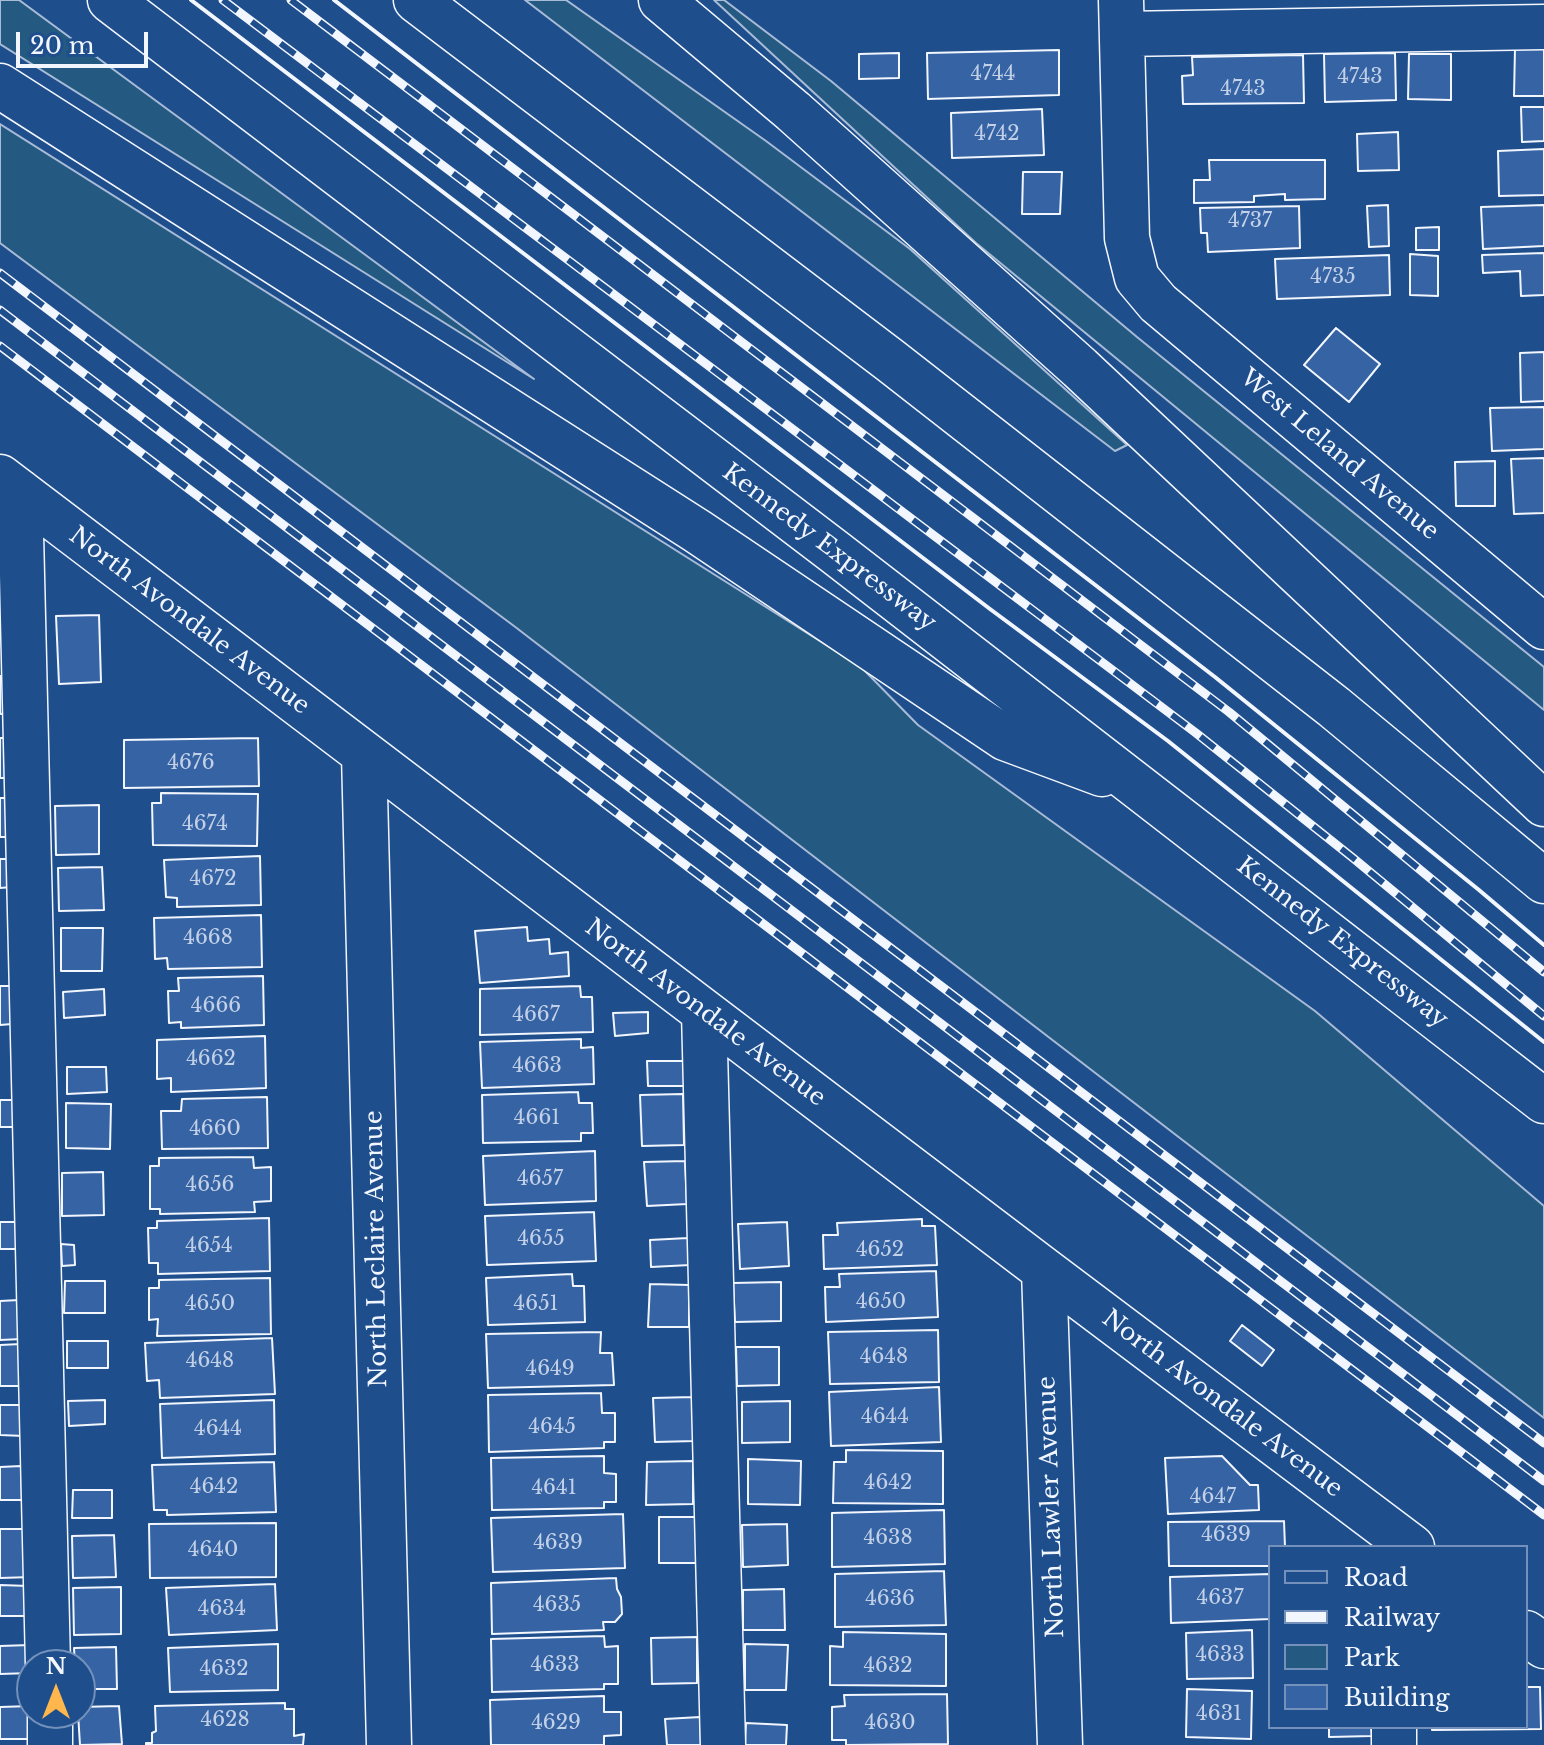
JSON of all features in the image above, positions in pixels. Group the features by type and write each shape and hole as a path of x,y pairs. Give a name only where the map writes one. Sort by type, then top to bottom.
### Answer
{"main road":[{"name":"Kennedy Expressway","path":"110,0 836,553 1544,1101"},
{"path":"416,0 891,361 1322,697 1544,881"},
{"path":"661,0 793,111 1080,368 1544,804"},
{"path":"1122,17 1544,27"},
{"name":"West Leland Avenue","path":"1122,17 1127,238 1137,278 1158,303 1544,627"},
{"path":"0,86 697,531 1005,738 1144,790"},
{"path":"10,484 47,1649"},
{"name":"North Avondale Avenue","path":"10,484 1398,1542"},
{"name":"North Leclaire Avenue","path":"364,754 389,1745"},
{"path":"704,1012 723,1745"},
{"name":"North Lawler Avenue","path":"1044,1270 1060,1745"}],"green space":[{"path":"0,0 19,0 534,379 0,44"},
{"path":"525,0 566,0 766,141 910,249 1127,445 1115,451"},
{"path":"714,0 724,0 831,81 1137,337 1544,667 1544,710 976,243"},
{"path":"0,124 861,667 918,725 1315,1011 1544,1206 1544,1418 514,626 0,243"}],"building":[{"path":"1515,48 1544,48 1544,96 1514,96"},
{"path":"1059,50 1059,95 928,99 927,53"},
{"path":"899,53 899,78 859,79 859,54"},
{"path":"1395,53 1396,100 1325,102 1324,54"},
{"path":"1409,54 1451,54 1451,100 1408,99"},
{"path":"1303,55 1304,103 1183,104 1182,76 1193,75 1192,57"},
{"path":"1521,107 1544,107 1544,141 1522,142"},
{"path":"1042,109 1044,155 952,158 951,113"},
{"path":"1398,132 1399,170 1358,171 1357,134"},
{"path":"1544,149 1544,195 1499,196 1498,151"},
{"path":"1209,160 1325,160 1325,199 1285,200 1285,194 1254,196 1254,202 1194,203 1194,180 1210,180"},
{"path":"1023,172 1062,172 1060,214 1022,214"},
{"path":"1388,205 1389,246 1369,247 1367,206"},
{"path":"1544,205 1544,246 1483,249 1481,207"},
{"path":"1299,206 1300,248 1208,252 1207,233 1201,233 1200,208"},
{"path":"1439,227 1439,250 1416,250 1416,228"},
{"path":"1544,253 1544,295 1521,296 1520,271 1483,273 1482,255"},
{"path":"1410,254 1438,256 1438,296 1410,295"},
{"path":"1389,255 1390,295 1277,299 1275,259"},
{"path":"1336,328 1380,364 1349,402 1304,365"},
{"path":"1544,352 1544,401 1521,402 1520,353"},
{"path":"1544,407 1544,449 1492,451 1490,408"},
{"path":"1544,458 1544,513 1514,514 1511,459"},
{"path":"1495,461 1495,506 1456,506 1455,462"},
{"path":"99,615 101,682 59,684 56,616"},
{"path":"0,676 6,676 9,713 0,714"},
{"path":"0,738 9,738 9,778 0,778"},
{"path":"258,738 259,786 124,788 124,740"},
{"path":"161,793 258,794 257,846 153,845 152,803 161,803"},
{"path":"0,798 11,798 11,837 0,837"},
{"path":"99,805 99,854 56,855 55,806"},
{"path":"260,856 261,905 177,907 177,898 166,897 164,860"},
{"path":"0,859 10,859 12,887 0,888"},
{"path":"102,867 104,910 59,911 58,868"},
{"path":"261,915 262,967 168,969 167,958 155,959 154,918"},
{"path":"527,927 528,941 549,939 550,954 568,952 569,976 480,983 475,931"},
{"path":"61,928 103,928 102,971 61,971"},
{"path":"263,976 264,1025 181,1028 181,1022 169,1023 168,991 179,991 178,978"},
{"path":"0,986 11,986 12,1024 0,1025"},
{"path":"580,986 581,997 592,997 593,1032 480,1035 480,989"},
{"path":"104,989 105,1015 64,1018 63,992"},
{"path":"648,1012 648,1033 615,1036 613,1013"},
{"path":"265,1036 266,1088 171,1092 171,1078 157,1079 157,1040"},
{"path":"581,1039 581,1048 593,1047 594,1084 482,1088 480,1042"},
{"path":"647,1061 686,1061 685,1086 648,1086"},
{"path":"67,1067 106,1067 107,1092 67,1094"},
{"path":"578,1092 579,1103 592,1103 593,1133 581,1133 581,1141 483,1143 482,1095"},
{"path":"683,1094 684,1145 642,1146 640,1095"},
{"path":"267,1097 268,1148 162,1149 161,1111 181,1111 182,1099"},
{"path":"0,1100 15,1100 15,1127 0,1127"},
{"path":"66,1103 111,1104 110,1149 66,1148"},
{"path":"595,1151 596,1201 485,1205 483,1156"},
{"path":"253,1157 254,1168 271,1167 271,1201 254,1202 255,1212 160,1214 160,1209 150,1209 150,1166 159,1166 159,1158"},
{"path":"685,1161 687,1204 647,1206 644,1162"},
{"path":"103,1172 104,1215 62,1216 62,1173"},
{"path":"594,1212 596,1261 487,1265 485,1216"},
{"path":"269,1218 270,1271 158,1274 158,1263 149,1263 148,1228 157,1228 157,1221"},
{"path":"922,1219 922,1226 935,1226 937,1265 824,1269 823,1235 838,1235 837,1223"},
{"path":"0,1222 19,1222 19,1249 0,1249"},
{"path":"787,1222 789,1266 740,1269 738,1224"},
{"path":"688,1238 690,1265 651,1267 650,1240"},
{"path":"61,1244 74,1245 75,1265 62,1266"},
{"path":"936,1271 938,1317 826,1322 825,1287 840,1287 839,1274"},
{"path":"572,1274 573,1286 584,1286 585,1322 488,1325 486,1278"},
{"path":"270,1278 271,1334 157,1336 158,1319 149,1320 149,1288 159,1288 159,1280"},
{"path":"65,1281 105,1281 105,1313 64,1313"},
{"path":"781,1282 781,1321 735,1322 733,1283"},
{"path":"650,1284 689,1285 689,1327 648,1327"},
{"path":"19,1300 22,1339 0,1340 0,1301"},
{"path":"1242,1325 1274,1350 1262,1366 1230,1341"},
{"path":"938,1330 939,1382 830,1384 828,1332"},
{"path":"601,1332 600,1353 612,1353 614,1385 488,1388 486,1334"},
{"path":"272,1338 275,1394 160,1398 159,1380 147,1381 145,1343"},
{"path":"67,1341 108,1341 108,1368 67,1368"},
{"path":"21,1344 22,1386 0,1386 0,1345"},
{"path":"736,1347 779,1347 779,1385 737,1386"},
{"path":"939,1387 941,1442 831,1446 829,1392"},
{"path":"601,1393 602,1413 615,1413 615,1442 604,1442 604,1448 489,1452 488,1395"},
{"path":"693,1397 695,1441 655,1442 653,1398"},
{"path":"105,1400 105,1424 69,1426 68,1401"},
{"path":"274,1400 275,1454 162,1458 160,1404"},
{"path":"790,1401 790,1442 742,1443 742,1402"},
{"path":"0,1405 25,1405 24,1436 0,1435"},
{"path":"846,1450 943,1451 943,1504 833,1503 834,1462 846,1462"},
{"path":"604,1456 604,1473 616,1474 616,1502 604,1502 604,1508 492,1510 491,1458"},
{"path":"1222,1456 1250,1485 1258,1485 1259,1510 1168,1514 1165,1458"},
{"path":"748,1459 801,1461 800,1505 748,1504"},
{"path":"693,1461 693,1504 646,1505 647,1462"},
{"path":"274,1462 276,1512 167,1515 167,1510 154,1510 152,1465"},
{"path":"21,1466 22,1500 0,1500 0,1467"},
{"path":"73,1490 112,1490 112,1518 72,1518"},
{"path":"944,1510 945,1564 832,1567 832,1513"},
{"path":"623,1514 625,1568 493,1572 491,1518"},
{"path":"659,1517 699,1517 697,1563 659,1563"},
{"path":"1284,1521 1285,1545 1268,1545 1268,1566 1169,1566 1168,1522"},
{"path":"276,1523 276,1577 150,1578 149,1524"},
{"path":"787,1524 788,1565 743,1567 742,1525"},
{"path":"0,1529 31,1529 32,1577 0,1578"},
{"path":"114,1535 116,1577 73,1578 72,1536"},
{"path":"944,1571 946,1625 835,1627 835,1574"},
{"path":"1268,1574 1268,1619 1171,1623 1170,1577"},
{"path":"616,1578 622,1614 615,1622 603,1622 604,1630 492,1634 491,1583"},
{"path":"275,1584 277,1630 169,1635 166,1588"},
{"path":"0,1585 29,1586 30,1616 0,1616"},
{"path":"121,1587 121,1634 74,1635 73,1588"},
{"path":"784,1589 785,1630 743,1630 743,1590"},
{"path":"1252,1630 1253,1678 1187,1679 1186,1633"},
{"path":"843,1632 946,1634 946,1686 830,1685 830,1646 843,1647"},
{"path":"604,1636 605,1647 618,1646 618,1684 604,1684 604,1689 492,1692 491,1639"},
{"path":"697,1637 697,1683 652,1684 651,1638"},
{"path":"278,1644 278,1690 170,1692 168,1648"},
{"path":"745,1644 788,1645 786,1690 745,1690"},
{"path":"30,1645 30,1649 16,1649 16,1673 0,1674 0,1646"},
{"path":"116,1647 117,1689 96,1689 96,1649 74,1648"},
{"path":"1528,1687 1540,1687 1541,1729 1432,1730 1528,1729"},
{"path":"1187,1689 1252,1691 1251,1739 1186,1737"},
{"path":"947,1694 948,1744 846,1745 846,1740 832,1740 832,1707 845,1706 844,1695"},
{"path":"604,1696 604,1712 621,1712 621,1735 604,1736 604,1745 491,1745 490,1700"},
{"path":"285,1703 285,1709 294,1709 294,1736 304,1734 303,1745 146,1745 152,1743 152,1733 156,1731 155,1706"},
{"path":"16,1706 16,1729 31,1729 31,1739 0,1739 0,1707"},
{"path":"119,1706 122,1744 80,1745 79,1729 96,1729 96,1707"},
{"path":"700,1717 701,1745 667,1745 665,1719"},
{"path":"746,1723 787,1725 786,1745 745,1745"},
{"path":"1329,1729 1371,1729 1372,1736 1329,1737"}],"railway":[{"path":"223,0 1196,733 1544,1016"},
{"path":"291,0 1229,712 1544,972"},
{"path":"0,273 1544,1443"},
{"path":"0,310 1544,1481"},
{"path":"0,346 1544,1515"}],"wall":[{"path":"191,0 1168,741 1544,1042"},
{"path":"334,0 1215,677 1544,945"}]}
